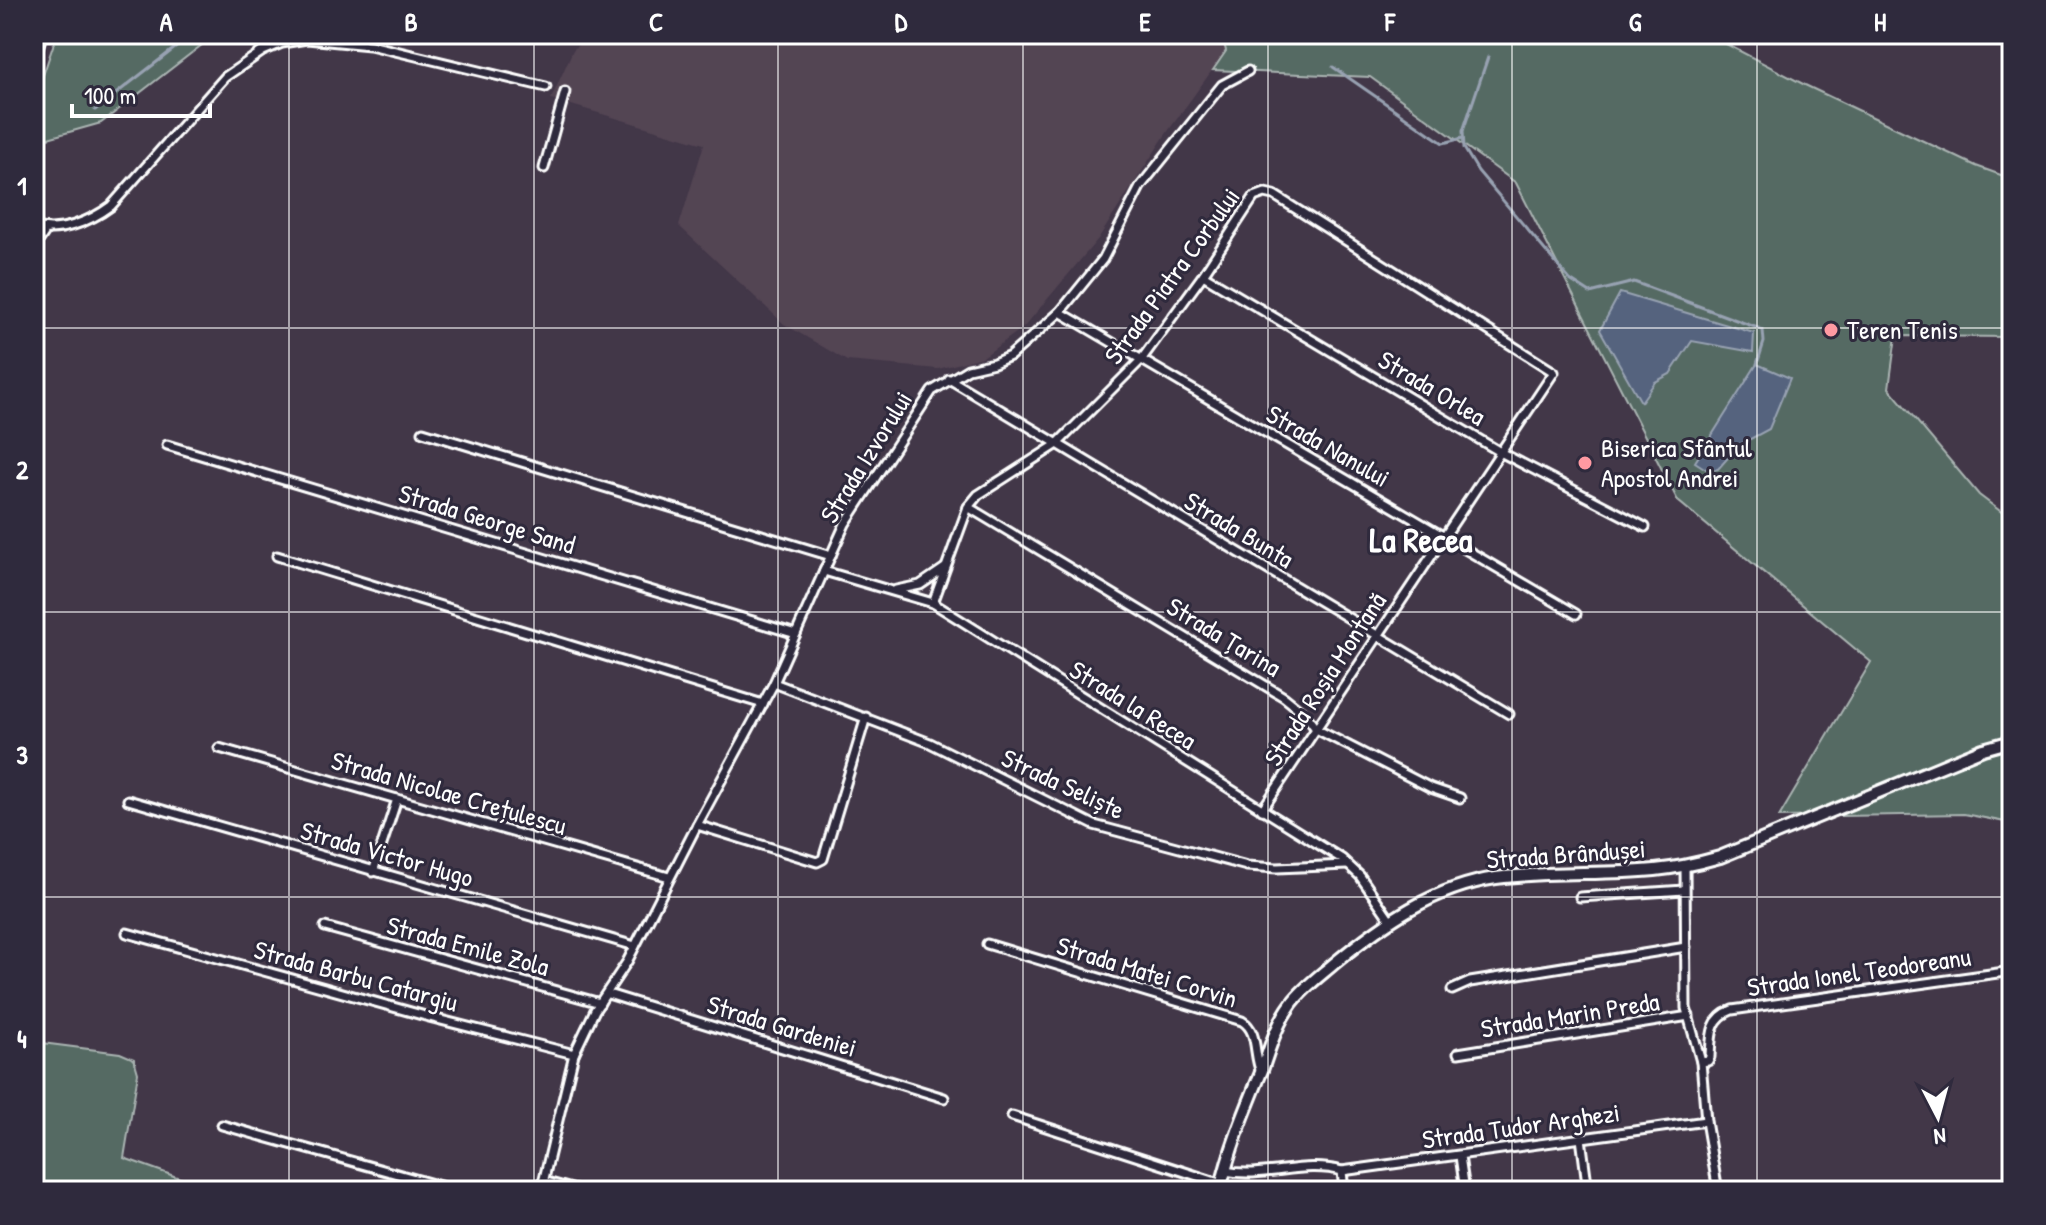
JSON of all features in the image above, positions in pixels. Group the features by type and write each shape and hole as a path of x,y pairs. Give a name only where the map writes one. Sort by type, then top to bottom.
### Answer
{"main road":[{"path":"34,51 40,34"},
{"name":"Strada Brândușei","path":"1221,1187 1280,1023 1298,995 1391,921 1441,893 1492,879 1526,874 1656,870 1734,851 1956,760 2012,741"}],"street":[{"path":"34,226 46,230 88,220 111,206 225,77 263,51 282,43 307,39 370,45 546,87"},
{"name":"Strada Izvorului","path":"541,1191 574,1054 600,1003 635,946 774,683 845,524 932,391 968,369 1010,356 1060,312 1103,259 1140,187 1222,85 1248,71"},
{"path":"544,168 565,92"},
{"name":"Strada Piatra Corbului","path":"968,507 978,495 1056,445 1141,360 1203,275 1254,197 1265,193 1274,195 1554,372"},
{"path":"34,248 46,230"},
{"name":"Strada Orlea","path":"1203,275 1502,453 1645,527"},
{"name":"Strada Nanului","path":"1060,312 1576,614"},
{"name":"Strada Roșia Montană","path":"1262,810 1554,372"},
{"name":"Strada Bunta","path":"949,379 1509,714"},
{"path":"423,432 831,556"},
{"name":"Strada George Sand","path":"167,445 796,634"},
{"path":"933,603 968,507"},
{"name":"Strada Țarina","path":"968,507 1284,697 1305,714 1316,729 1431,788 1460,798"},
{"path":"277,556 763,704"},
{"path":"890,590 920,585 931,580 946,566"},
{"name":"Strada la Recea","path":"824,571 933,603 1348,864 1391,921"},
{"name":"Strada Seliște","path":"774,683 930,743 1115,833 1247,866 1277,868 1348,864"},
{"path":"697,825 817,862 823,859 866,717"},
{"name":"Strada Nicolae Crețulescu","path":"219,748 669,877"},
{"path":"373,872 397,799"},
{"name":"Strada Victor Hugo","path":"128,800 635,946"},
{"path":"1682,866 1685,996 1701,1062 1706,1121 1718,1191"},
{"path":"1580,897 1684,887"},
{"name":"Strada Emile Zola","path":"325,927 600,1003"},
{"name":"Strada Barbu Catargiu","path":"127,933 574,1054"},
{"name":"Strada Matei Corvin","path":"987,944 1242,1021 1253,1033 1261,1072"},
{"path":"1452,990 1470,982 1686,947"},
{"name":"Strada Ionel Teodoreanu","path":"1701,1062 1708,1061 1710,1057 1711,1032 1715,1021 1722,1013 1732,1010 2012,971"},
{"name":"Strada Gardeniei","path":"608,994 944,1098"},
{"name":"Strada Marin Preda","path":"1458,1053 1689,1016"},
{"path":"1012,1116 1221,1187"},
{"name":"Strada Tudor Arghezi","path":"1225,1171 1252,1175 1326,1166 1342,1171 1706,1121"},
{"path":"222,1125 458,1191"},
{"path":"1581,1138 1588,1191"},
{"path":"1460,1156 1465,1191"},
{"path":"1342,1171 1344,1191"},
{"path":"543,1181 579,1191"}],"shaded area":[{"path":"589,34 1222,34 1226,51 1166,134 1098,239 1024,327 983,357 938,369 847,361 784,324 679,226 704,144 551,99 573,50"}],"green space":[{"path":"57,34 216,34 101,123 34,142 34,102"},
{"path":"1222,34 1707,34 1805,85 1976,166 2012,179 2012,337 1896,336 1889,388 1979,495 2012,520 2012,828 2010,823 1964,814 1779,817 1871,662 1678,501 1516,183 1370,77 1213,70 1226,51"},
{"path":"34,1042 120,1053 134,1059 138,1073 124,1158 185,1180 182,1191 34,1191"}],"water":[{"path":"1620,293 1754,333 1753,352 1692,341 1670,374 1655,382 1641,402 1600,330"},
{"path":"1757,364 1790,378 1769,429 1739,445 1718,469 1709,471 1695,462"}],"waterway":[{"path":"95,110 193,34"},
{"path":"1488,57 1463,131 1464,148 1478,171 1570,280 1590,293 1634,282 1763,330 1764,342 1757,364"},
{"path":"1333,67 1443,143 1463,138"}],"place":[{"name":"Teren Tenis","path":"1831,330"},
{"name":"Biserica Sfântul Apostol Andrei","path":"1585,463"}],"district":[{"name":"La Recea","path":"1421,540"}]}
